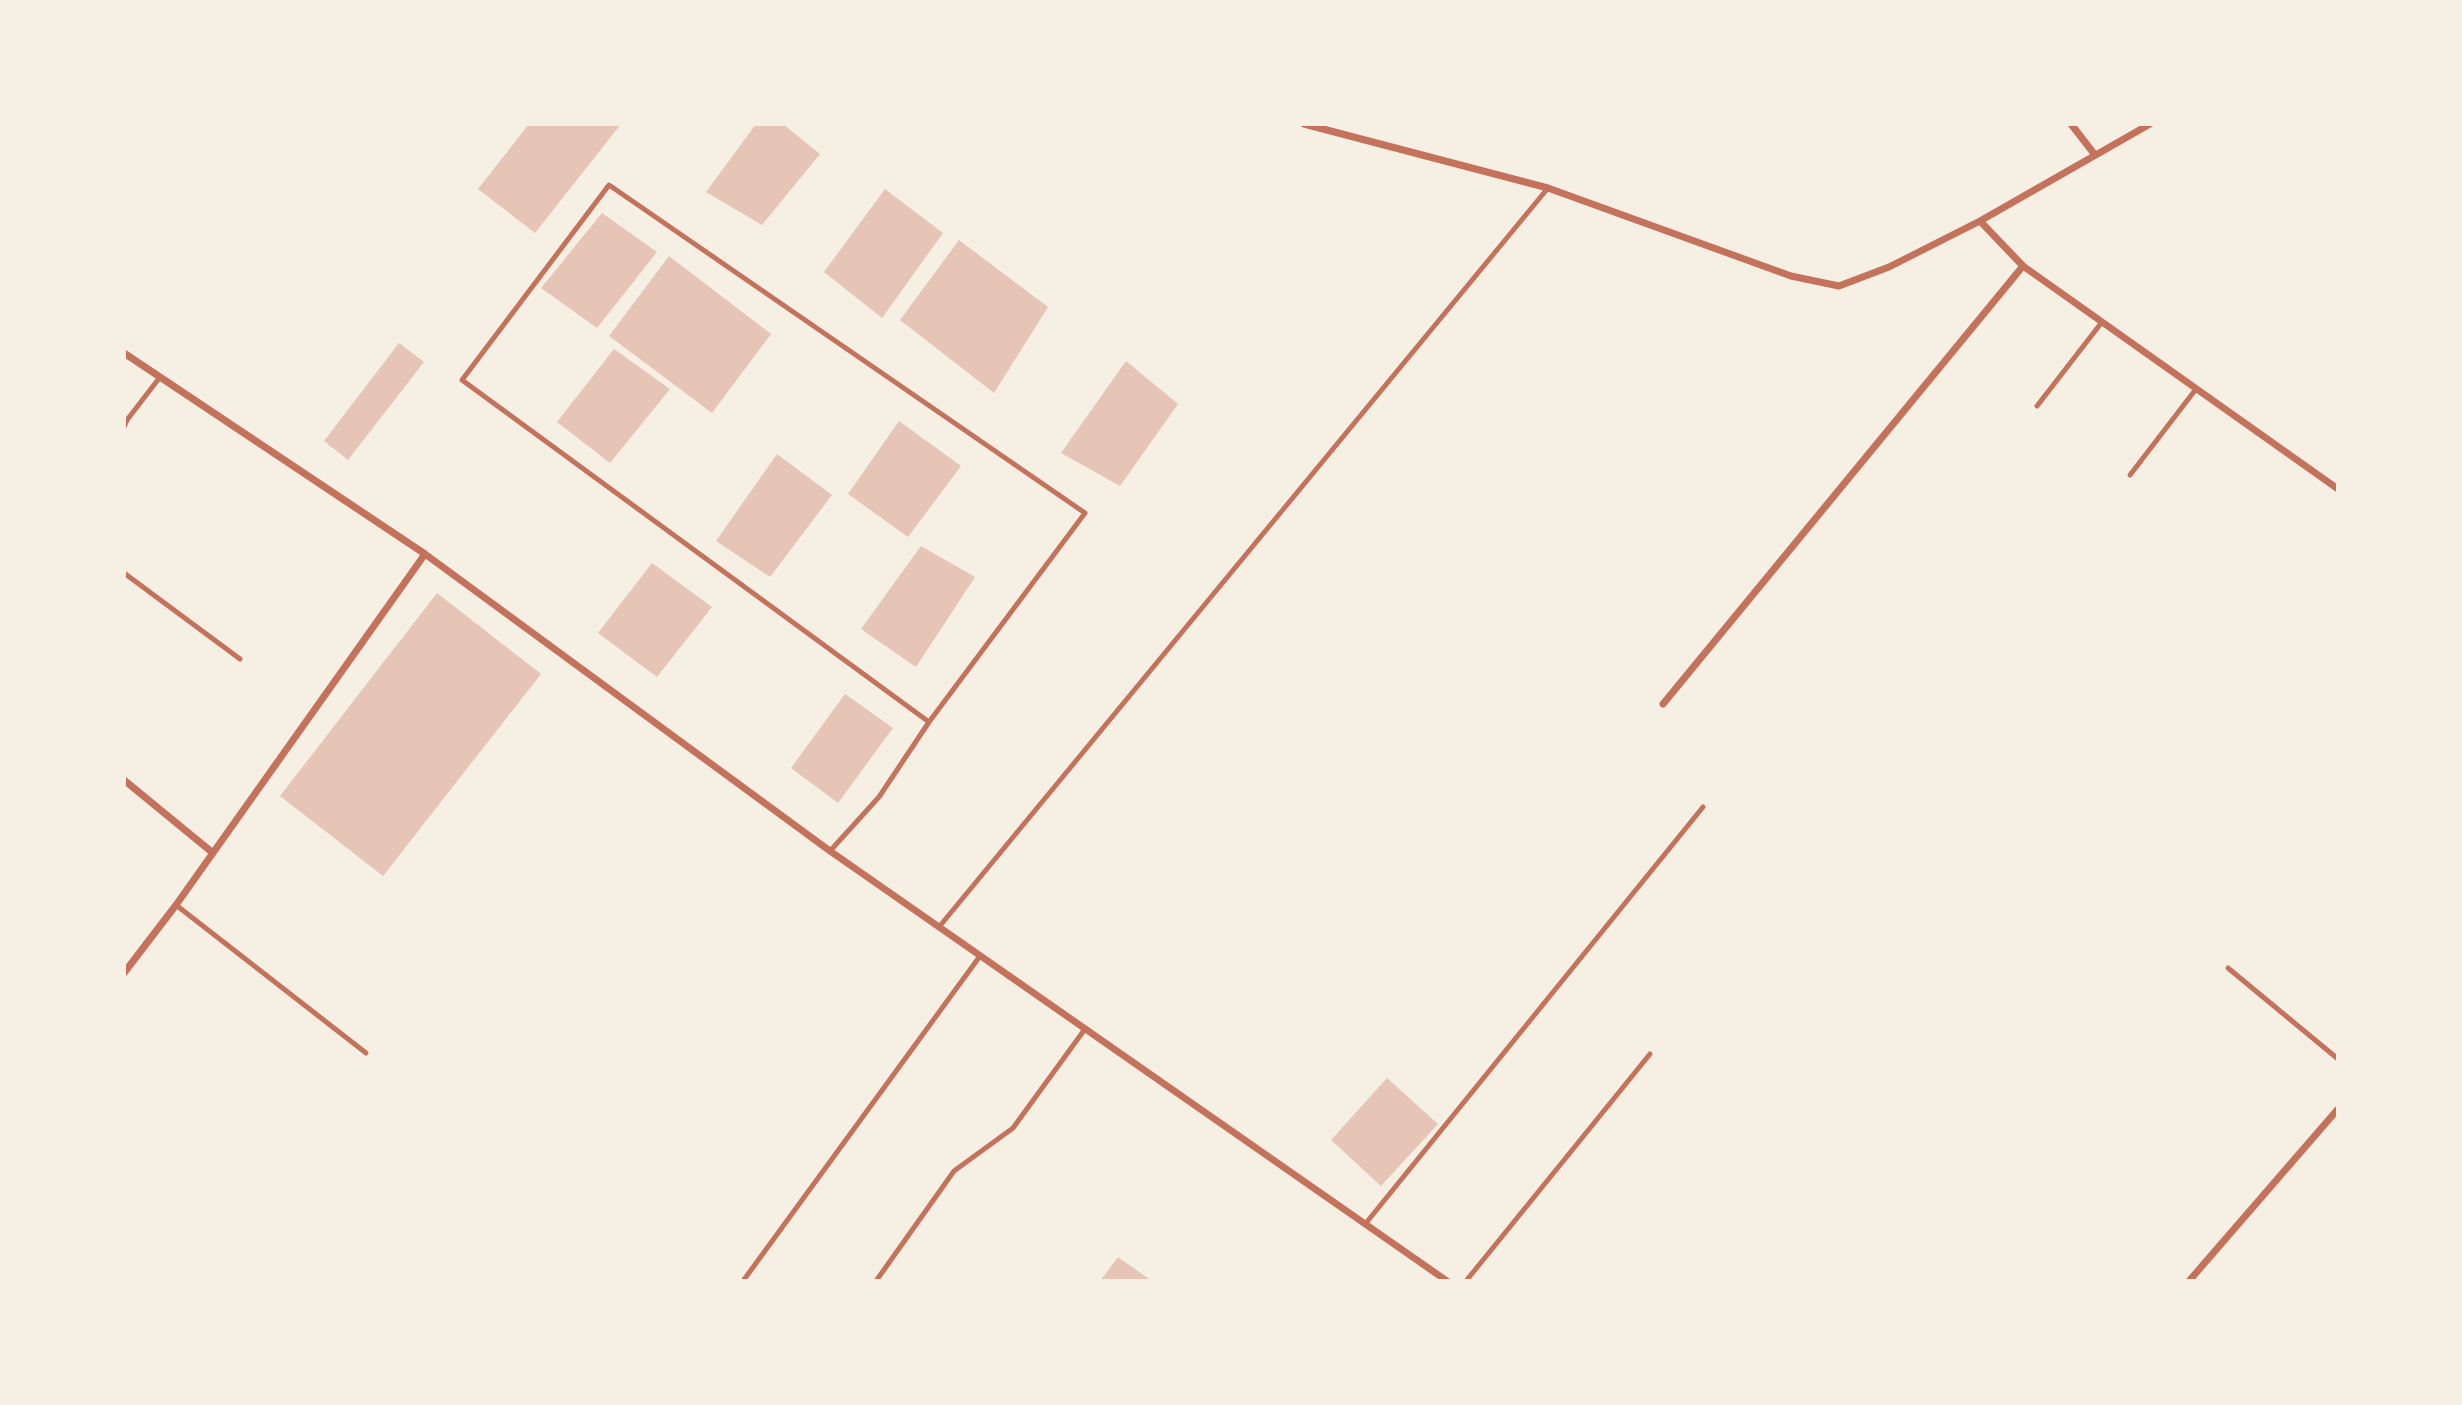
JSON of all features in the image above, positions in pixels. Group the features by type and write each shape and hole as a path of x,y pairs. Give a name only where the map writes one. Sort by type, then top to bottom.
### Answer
{"street":[{"path":"1304,124 1548,188 1791,276 1839,286 1889,267 1980,221 2150,124"},
{"path":"2071,124 2095,155"},
{"path":"1980,221 2023,266 2338,489"},
{"path":"1663,704 2023,266"},
{"path":"124,353 425,554 830,851 1447,1281"},
{"path":"124,974 425,554"},
{"path":"124,780 213,853"},
{"path":"2189,1281 2338,1109"}],"lane":[{"path":"830,851 879,797 929,722 1085,513 609,185 462,380 929,722"},
{"path":"939,927 1548,188"},
{"path":"2037,406 2102,322"},
{"path":"124,427 160,377"},
{"path":"2130,475 2196,389"},
{"path":"124,573 240,659"},
{"path":"1366,1223 1703,807"},
{"path":"176,905 366,1053"},
{"path":"743,1281 979,956"},
{"path":"2228,968 2338,1059"},
{"path":"876,1281 954,1171 1013,1128 1085,1029"},
{"path":"1466,1281 1650,1054"}],"building":[{"path":"529,124 621,124 535,233 478,189"},
{"path":"756,124 783,124 820,154 762,225 706,192"},
{"path":"885,189 943,233 882,318 824,272"},
{"path":"602,213 657,252 597,328 541,288"},
{"path":"959,240 1048,307 994,393 900,320"},
{"path":"669,256 771,334 712,413 609,336"},
{"path":"399,343 424,362 348,460 324,441"},
{"path":"614,349 670,389 610,463 557,422"},
{"path":"1126,361 1178,404 1120,486 1061,453"},
{"path":"899,421 961,466 908,537 848,494"},
{"path":"777,454 832,495 770,577 716,541"},
{"path":"921,546 975,577 916,667 861,629"},
{"path":"652,563 712,607 657,677 598,633"},
{"path":"437,593 541,674 383,876 280,796"},
{"path":"845,694 893,728 838,803 791,768"},
{"path":"1387,1078 1438,1124 1381,1186 1331,1140"},
{"path":"1118,1257 1152,1281 1100,1281"}]}
